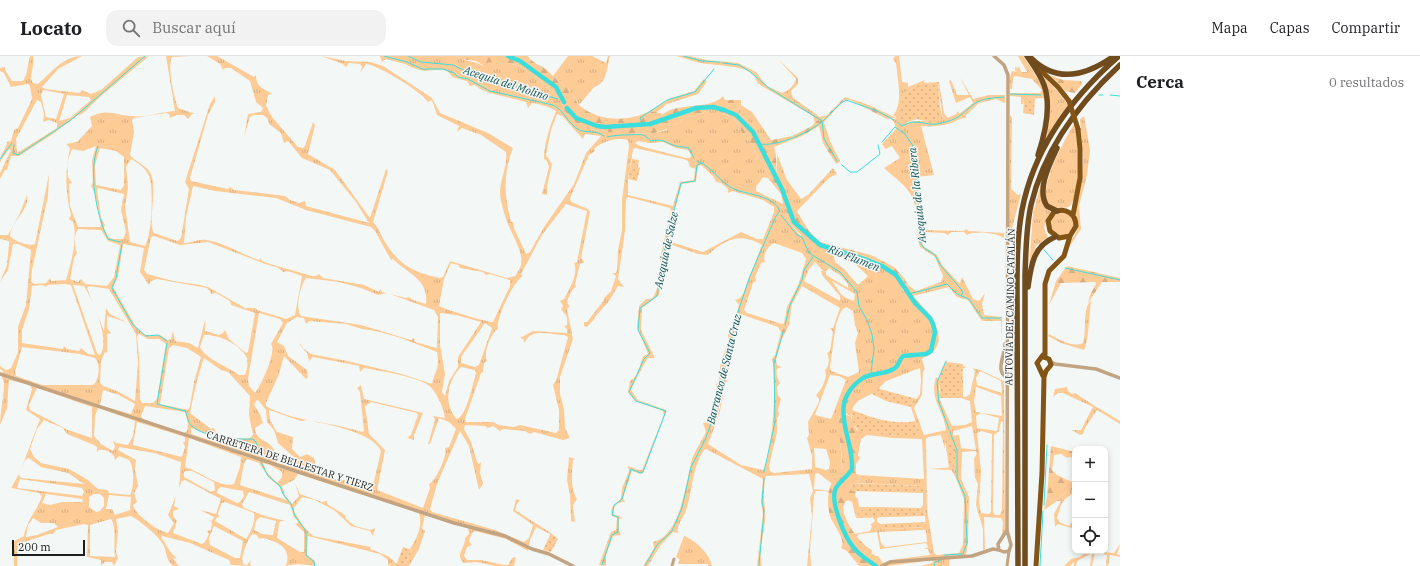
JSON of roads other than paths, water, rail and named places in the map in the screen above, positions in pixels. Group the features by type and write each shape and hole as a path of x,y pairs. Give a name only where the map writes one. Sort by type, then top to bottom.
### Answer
{"highway":[{"path":"1028,56 1042,68 1053,73 1066,75 1087,71 1114,56"},
{"path":"1028,56 1035,65 1058,87 1069,101 1078,129 1080,148 1080,178 1073,215 1076,226 1070,236 1064,256 1049,271 1045,284 1044,357 1052,364 1044,370"},
{"path":"1024,200 1043,138 1047,104 1044,85 1028,56"},
{"name":"AUTOVÍA DEL CAMINO CATALÁN","path":"1018,566 1018,249 1024,200 1038,162 1058,124 1086,88 1119,56"},
{"name":"AUTOVÍA DEL CAMINO CATALÁN","path":"1025,566 1026,247 1031,205 1046,161 1076,112 1120,66"},
{"path":"1073,215 1067,211 1057,211 1051,209 1045,203 1043,189 1056,149 1076,112"},
{"path":"1067,211 1074,206"},
{"path":"1057,211 1050,216 1048,224 1050,231 1058,237 1066,249"},
{"path":"1025,363 1028,289 1031,270 1040,246 1058,237 1070,236"},
{"path":"1036,566 1042,473 1044,377 1044,370 1037,363 1044,357"}],"street":[{"path":"994,56 1004,65 1008,75 1007,530 1011,547 1007,566"},
{"path":"1007,331 1000,369 1003,376 1008,378"},
{"path":"1052,364 1104,371 1120,378"},
{"name":"CARRETERA DE BELLESTAR Y TIERZ","path":"0,374 454,523 504,536 532,549 551,554 573,566"},
{"path":"986,552 1002,539 1007,530"},
{"path":"1002,539 1010,541"},
{"path":"999,542 1000,551 1005,558 1007,566"},
{"path":"883,565 890,562 972,556 993,549 1009,551"},
{"path":"672,566 674,559"}],"waterway":[{"path":"14,145 13,153 18,155 71,120 145,56"},
{"path":"384,56 407,62 422,69 443,69 454,73 458,77 468,79 490,91 553,105 557,107 579,130 595,132 604,136"},
{"name":"Acequia del Molino","path":"408,56 421,62 453,65 474,75 558,99"},
{"name":"Río Flumen","path":"508,56 520,61 556,87 564,102"},
{"name":"Acequia de la Ribera","path":"683,56 702,61 720,62"},
{"name":"Acequia de la Ribera","path":"723,63 739,65 749,71 769,88 822,121 824,139 837,161"},
{"path":"650,124 642,123 640,118 667,100 695,92 714,69"},
{"path":"1010,94 1041,95"},
{"path":"1110,95 1120,96"},
{"path":"898,123 902,126 912,122 932,124 940,123 958,117 974,104 981,101 1004,97"},
{"path":"759,144 784,141 817,126 846,100 877,111 894,120"},
{"name":"Río Flumen","path":"567,108 576,118 597,126 605,127 650,124 696,108 713,107 736,115 753,132 782,189 794,222 820,245 867,260 882,266 896,275 915,303 930,318 935,332 931,351 926,354 903,356 894,369 863,378 852,388 846,399 843,410 852,469 836,488 834,494 836,510 850,543 856,551 876,566"},
{"name":"Acequia de la Ribera","path":"882,142 895,127 905,134 913,146 919,201 920,241 923,247 935,255 941,266 961,289 963,293 960,296"},
{"path":"607,137 643,135 651,141 661,140 676,146 689,148 694,158"},
{"path":"0,159 12,143"},
{"name":"Acequia de la Ribera","path":"842,165 850,172 857,172 880,154 878,145"},
{"path":"98,146 94,168 97,206 108,239 120,242"},
{"name":"Barranco de Santa Cruz","path":"645,566 657,545 672,531 682,508 691,467 705,440 714,415 738,312 750,276 776,216 780,211 772,202 760,196 734,189 724,183 707,167 697,161"},
{"name":"Acequia de Salze","path":"602,565 612,535 618,532 618,517 612,515 614,505 622,499 631,469 640,473 643,472 666,411 636,401 629,392 644,359 650,353 638,330 640,308 657,296 666,241 681,183 695,181 697,165 702,163"},
{"path":"781,215 797,235 802,237 809,253 840,272 857,292 859,306 867,320 872,334 874,349 871,373"},
{"path":"122,244 116,278 112,288 133,325 146,336 158,335 167,341"},
{"path":"1044,250 1053,260"},
{"path":"785,325 790,305 802,280 804,270 813,257"},
{"path":"1012,262 1012,319"},
{"path":"1065,268 1120,280"},
{"name":"Acequia de la Ribera","path":"909,294 947,284 957,294 969,299 982,318 1001,318"},
{"path":"764,472 775,422 774,363 784,329"},
{"path":"167,343 157,404 185,411 191,425 196,429 211,435 239,439 253,439 256,442 261,457"},
{"name":"Acequia de la Ribera","path":"946,361 937,382 939,402 949,429"},
{"name":"Acequia de la Ribera","path":"944,555 963,554 967,543 965,496 957,478 957,450 950,432"},
{"path":"1044,505 1047,445"},
{"path":"261,462 268,476 280,486 283,494 291,504 295,516 306,531 306,555 314,562 315,566"},
{"path":"759,565 764,511 762,502 764,478"},
{"path":"1040,566 1043,511"},
{"name":"Acequia de la Ribera","path":"934,566 935,562 941,560"}]}
